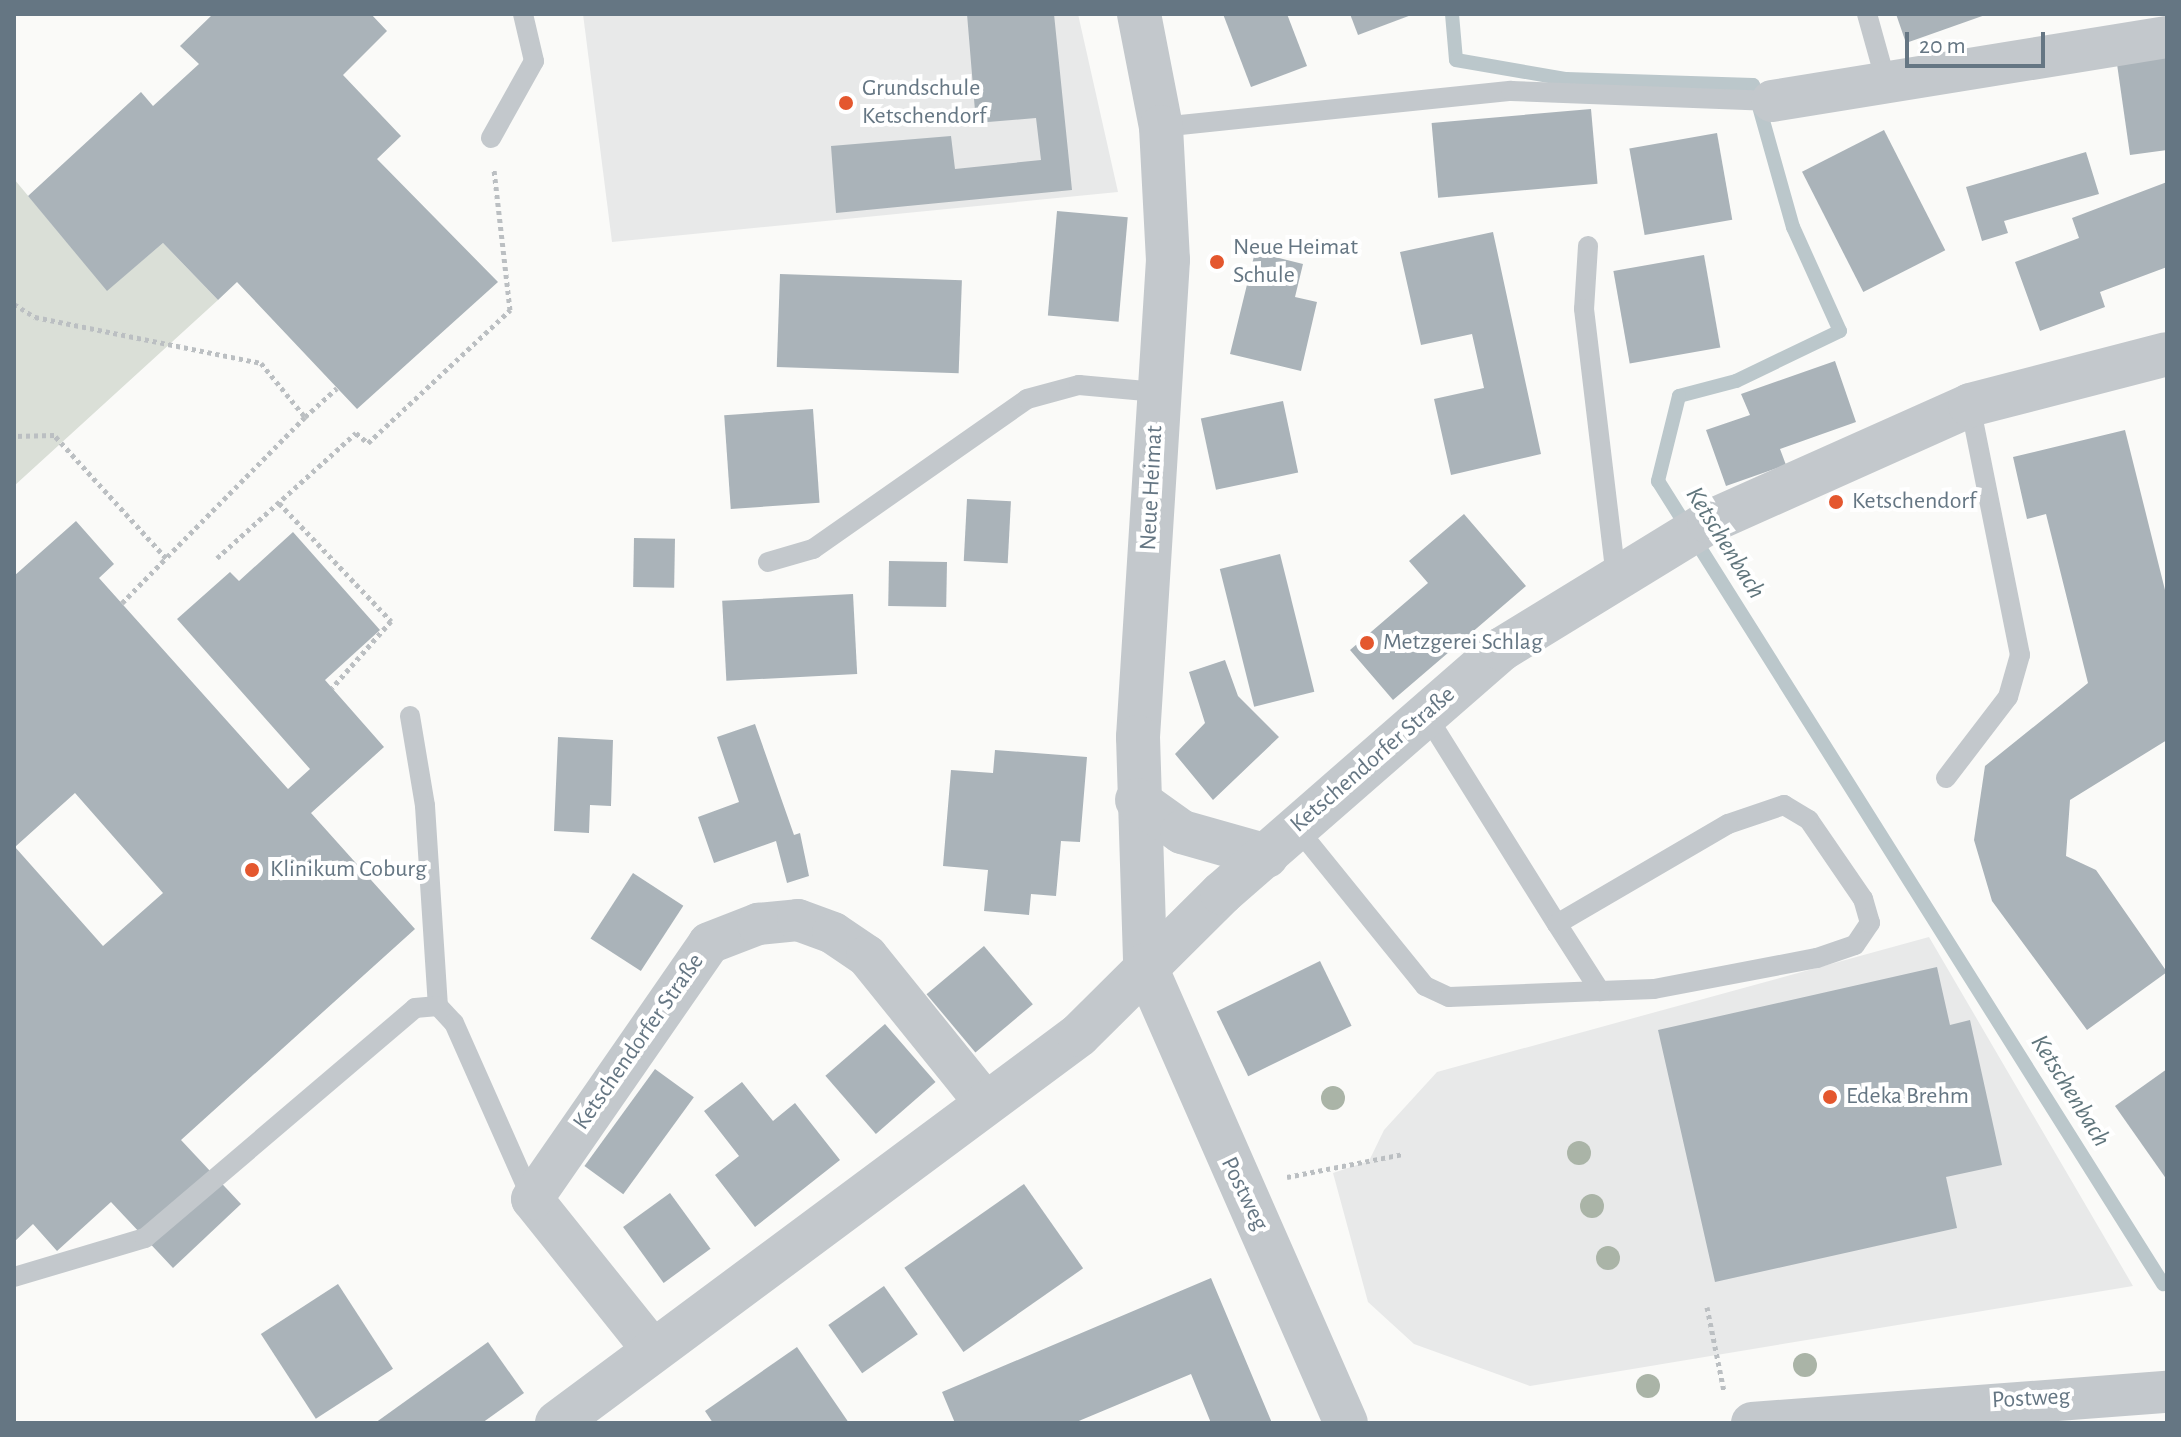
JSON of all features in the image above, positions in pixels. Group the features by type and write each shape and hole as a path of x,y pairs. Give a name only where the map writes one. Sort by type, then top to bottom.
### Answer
{"street":[{"name":"Neue Heimat","path":"1139,14 1161,127 1168,260 1157,392 1137,800 1145,965"},
{"path":"1754,100 2167,37"},
{"name":"Ketschendorfer Straße","path":"557,1423 984,1101 1079,1035 1145,965 1425,713 1502,649 1616,576 1709,522 1970,405 2167,354"},
{"path":"1137,800 1182,832 1282,842"},
{"name":"Ketschendorfer Straße","path":"532,1199 698,953 758,924 798,920 867,956 984,1101"},
{"name":"Postweg","path":"1145,965 1239,1187 1346,1423"},
{"path":"532,1199 653,1350"},
{"name":"Postweg","path":"1740,1416 2167,1392"}],"lane":[{"path":"491,138 534,61 523,14"},
{"path":"1867,14 1886,82"},
{"path":"1161,127 1511,91 1754,100"},
{"path":"1588,246 1584,309 1616,576"},
{"path":"768,562 813,549 1027,399 1079,385 1157,392"},
{"path":"1946,778 2008,697 2020,655 1970,405"},
{"path":"1425,713 1600,991"},
{"path":"410,716 425,806 438,1006 454,1023 532,1199"},
{"path":"1282,842 1425,986 1449,997 1654,989 1817,958 1855,945 1870,923 1863,899 1809,820 1784,805 1728,824 1557,924"},
{"path":"14,1277 145,1238 415,1008 438,1006"}],"path":[{"path":"217,558 356,433 368,443 510,310 491,138"},
{"path":"14,304 35,317 261,363 305,417"},
{"path":"122,603 337,388"},
{"path":"14,436 54,435 166,558"},
{"path":"279,503 391,621 332,688"},
{"path":"1239,1187 1403,1154"},
{"path":"1707,1307 1740,1416"}],"shaded area":[{"name":"Grundschule Ketschendorf","path":"583,14 1078,14 1118,192 612,242"},
{"path":"14,179 107,290 163,243 218,300 14,486"},
{"path":"1929,937 2133,1286 1530,1386 1414,1344 1368,1302 1333,1173 1369,1161 1384,1130 1437,1072"}],"building":[{"path":"213,14 371,14 387,31 343,75 401,136 377,159 498,282 357,409 237,282 218,300 163,243 107,291 28,196 141,92 153,106 199,64 180,46"},
{"path":"967,14 1054,14 1072,190 836,213 831,146 951,136 955,169 1041,160 1036,118 976,123"},
{"path":"1223,14 1287,14 1307,66 1251,87"},
{"path":"1350,14 1414,14 1358,35"},
{"path":"1896,14 1988,14 1906,43"},
{"path":"2167,57 2167,150 2130,155 2117,64"},
{"path":"1591,109 1598,184 1438,198 1432,123"},
{"path":"1884,130 1945,250 1863,292 1802,172"},
{"path":"1717,133 1732,220 1645,235 1629,148"},
{"path":"2086,152 2099,194 2004,221 2008,233 1982,241 1966,187"},
{"path":"2167,182 2167,267 2100,292 2105,307 2040,331 2015,262 2079,238 2072,218"},
{"path":"1057,211 1128,217 1119,322 1048,316"},
{"path":"1493,232 1541,454 1451,475 1434,399 1484,388 1472,334 1421,345 1400,252"},
{"path":"1255,252 1303,264 1295,297 1317,302 1301,371 1230,354"},
{"path":"1704,255 1720,348 1630,364 1613,271"},
{"path":"780,274 962,280 959,373 777,367"},
{"path":"1835,361 1856,422 1780,449 1786,465 1726,486 1706,430 1750,415 1741,394"},
{"path":"1283,401 1298,472 1216,490 1201,418"},
{"path":"813,409 820,503 731,509 724,415"},
{"path":"2125,430 2167,598 2167,740 2070,800 2066,856 2096,870 2167,972 2087,1030 1992,901 1974,840 1985,766 2088,683 2046,514 2027,519 2013,457"},
{"path":"967,499 1011,501 1008,563 964,561"},
{"path":"1464,514 1526,586 1393,700 1350,650 1428,583 1409,561"},
{"name":"Klinikum Coburg","path":"76,521 114,564 99,578 288,789 310,769 177,619 230,572 239,581 293,532 380,630 325,680 384,747 311,813 415,929 181,1140 241,1204 173,1268 111,1202 57,1251 33,1224 14,1242 14,576","holes":["75,793 163,893 103,946 15,847"]},
{"path":"634,538 675,539 674,588 633,587"},
{"path":"1280,554 1314,692 1254,707 1220,569"},
{"path":"889,561 947,562 946,607 888,606"},
{"path":"853,594 857,674 726,681 722,601"},
{"path":"1225,660 1238,696 1279,737 1213,800 1175,754 1205,723 1189,672"},
{"path":"755,724 794,835 800,833 809,876 787,883 776,841 714,863 698,817 739,802 717,737"},
{"path":"558,737 613,740 611,806 590,805 589,833 554,831"},
{"path":"995,750 1087,757 1080,842 1061,841 1056,896 1031,894 1029,915 984,911 988,870 943,866 951,770 993,773"},
{"path":"633,873 683,906 641,971 591,938"},
{"path":"984,946 1033,1004 975,1052 927,994"},
{"path":"1320,961 1352,1026 1248,1076 1217,1011"},
{"name":"Edeka Brehm","path":"1937,967 1950,1025 1970,1020 2002,1165 1946,1177 1957,1228 1715,1282 1658,1030"},
{"path":"885,1024 936,1082 876,1134 825,1076"},
{"path":"655,1069 694,1097 623,1194 584,1166"},
{"path":"2167,1069 2167,1180 2115,1106"},
{"path":"742,1082 773,1121 795,1103 840,1160 755,1227 715,1175 739,1156 704,1111"},
{"path":"1024,1184 1083,1268 963,1352 904,1268"},
{"path":"670,1193 711,1249 664,1283 623,1227"},
{"path":"1211,1278 1272,1423 1211,1423 1191,1374 1074,1423 955,1423 942,1392"},
{"path":"338,1284 393,1369 316,1419 261,1334"},
{"path":"884,1286 918,1334 862,1373 828,1325"},
{"path":"488,1342 524,1393 482,1423 375,1423"},
{"path":"797,1347 849,1423 713,1423 705,1411"}],"waterway":[{"name":"Ketschenbach","path":"1452,14 1456,60 1566,79 1753,85 1793,227 1840,331 1736,381 1679,396 1658,481 2163,1284"}],"place":[{"name":"Grundschule Ketschendorf","path":"846,103"},
{"name":"Neue Heimat Schule","path":"1217,262"},
{"name":"Ketschendorf","path":"1836,502"},
{"name":"Metzgerei Schlag","path":"1367,643"},
{"name":"Klinikum Coburg","path":"252,870"},
{"name":"Edeka Brehm","path":"1830,1097"}]}
